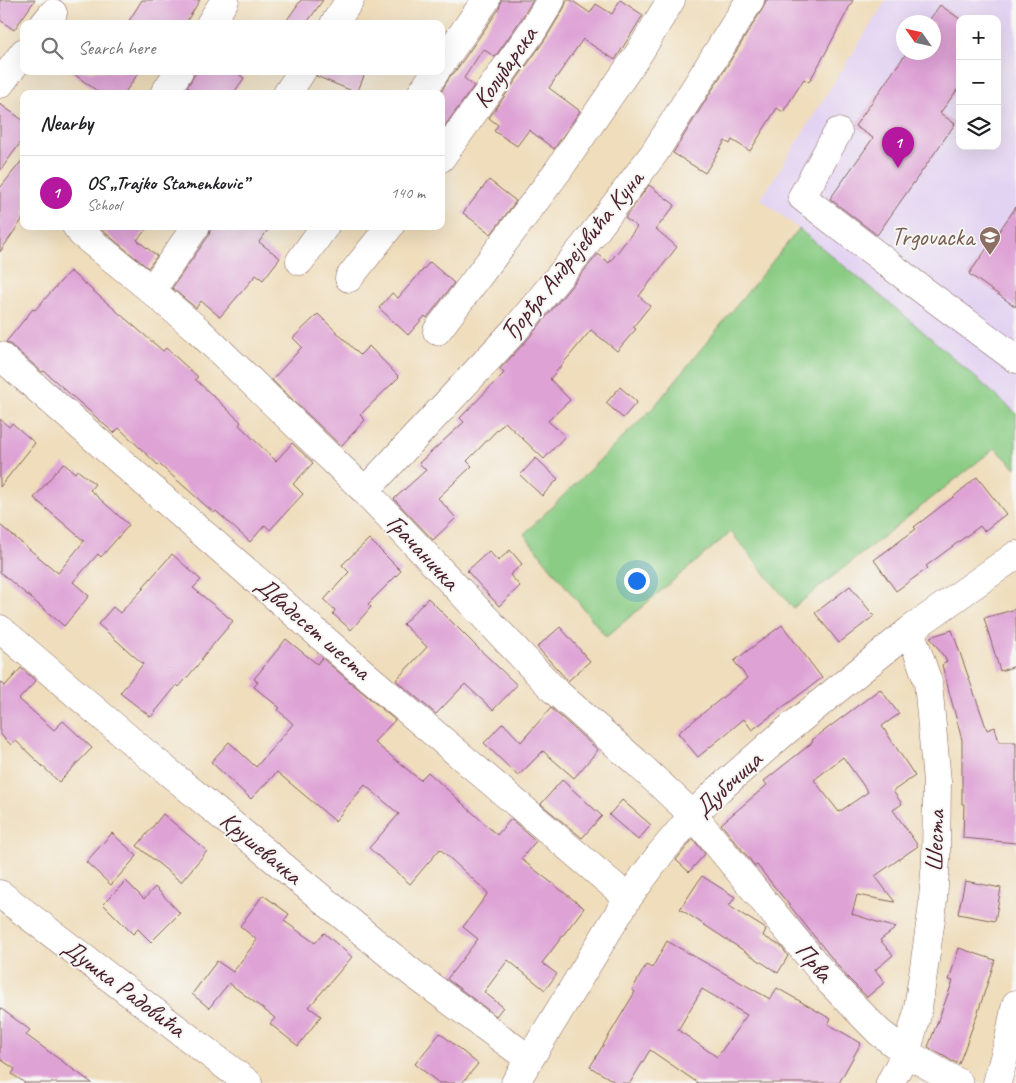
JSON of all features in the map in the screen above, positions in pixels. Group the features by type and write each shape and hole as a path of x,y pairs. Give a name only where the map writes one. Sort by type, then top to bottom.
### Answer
{"street":[{"path":"212,20 225,0"},
{"path":"337,20 350,0"},
{"path":"445,58 486,0"},
{"name":"Колубарска","path":"445,152 533,30 551,0"},
{"path":"437,331 557,172 640,53 671,0"},
{"name":"Ђорђа Андрејевића Куна","path":"365,491 515,330 584,246 655,152 750,0"},
{"path":"0,84 20,57"},
{"path":"167,90 176,75"},
{"path":"290,90 299,75"},
{"path":"424,90 433,75"},
{"path":"838,132 802,196 912,282 1016,359"},
{"name":"Грачаничка","path":"79,230 198,330 365,491 554,690 693,815"},
{"path":"152,290 193,230"},
{"path":"300,262 322,230"},
{"path":"349,278 387,230"},
{"name":"Двадесет шеста","path":"0,356 348,660 628,898"},
{"name":"Дубочица","path":"515,1083 628,898 661,853 693,815 717,791 781,735 910,630 1016,555"},
{"name":"Крушевачка","path":"0,629 143,751 411,972 529,1059"},
{"name":"Шеста","path":"890,1083 906,1053 917,1015 932,912 936,850 937,782 928,682 910,630"},
{"name":"Прва","path":"693,815 831,983 879,1032 906,1053 959,1083"},
{"name":"Душка Радовића","path":"0,894 248,1083"},
{"path":"997,1083 1016,1004"}],"shaded area":[{"path":"886,0 1016,0 1016,413 911,321 761,199"}],"green space":[{"path":"799,229 911,321 1016,413 1016,468 995,448 793,608 731,532 606,637 524,534 653,408"}],"building":[{"path":"0,0 35,0 14,30 0,20"},
{"path":"142,0 200,0 188,20 130,20"},
{"path":"301,0 323,0 309,20 287,20"},
{"path":"501,0 533,0 495,57 483,49 464,78 474,86 445,126 445,90 442,90 450,76 499,9"},
{"path":"567,0 571,0 590,13 596,4 612,14 620,0 643,15 615,60 583,39 549,88 580,111 554,149 529,130 517,146 494,131 498,125 489,118 546,38"},
{"path":"766,0 853,0 809,82 804,79 783,112 777,108 750,151 732,140 730,144 725,141 705,173 673,153 763,8"},
{"path":"940,5 956,16 956,91 940,113 955,124 877,235 830,199 873,138 855,126 901,60 941,60 941,15 933,15"},
{"path":"75,75 137,75 127,90 96,90"},
{"path":"194,75 240,75 244,78 236,90 192,90 187,87"},
{"path":"364,75 358,90 350,90 316,76"},
{"path":"0,104 20,118 20,144 0,171"},
{"path":"20,163 20,223 0,252 0,188"},
{"path":"489,180 516,201 491,234 463,213"},
{"path":"649,185 675,205 656,229 677,247 639,296 650,306 633,327 636,329 617,351 591,330 550,379 570,400 548,421 565,436 544,459 505,422 467,461 472,466 438,498 456,518 433,540 394,499 426,470 419,463 464,422 460,418 504,373 500,369 527,340 598,254 609,263 637,227 625,218"},
{"path":"1016,207 1016,307 969,274"},
{"path":"102,230 146,230 137,240 157,256 148,268"},
{"path":"210,230 268,230 259,242 280,258 263,280 256,275 220,317 201,301 196,308 172,288 209,235"},
{"path":"430,262 454,283 427,318 425,316 408,335 379,308 392,293 398,298"},
{"path":"70,271 163,351 166,348 198,377 195,379 241,422 239,425 276,461 292,443 313,463 293,484 303,494 270,530 265,525 250,542 216,511 214,513 158,465 119,428 114,433 44,371 42,372 6,342 33,309 35,310"},
{"path":"318,314 360,355 369,346 399,377 360,415 365,420 341,446 272,380 302,347 293,338"},
{"path":"620,387 637,402 623,418 606,403"},
{"path":"0,419 9,427 12,423 35,443 0,487"},
{"path":"536,458 558,479 542,496 520,475"},
{"path":"63,463 75,473 77,470 95,484 90,490 129,525 101,557 98,554 73,582 89,596 64,626 0,572 0,525 58,573 84,541 34,498"},
{"path":"977,477 1006,514 984,531 980,526 896,591 874,560 916,529 914,527"},
{"path":"369,539 401,571 368,604 371,607 351,630 333,614 335,610 324,600 349,572 342,565"},
{"path":"510,550 522,564 510,575 520,586 499,606 467,571 489,551 498,561"},
{"path":"172,554 201,580 193,588 233,621 179,687 177,685 151,717 120,693 143,664 98,624 113,607 120,613"},
{"path":"850,586 874,616 839,643 815,613"},
{"path":"428,598 517,685 493,710 465,684 436,714 396,680 427,647 403,624"},
{"path":"1016,609 1016,666 1000,671 984,618"},
{"path":"782,625 822,678 752,730 744,719 698,757 678,733 747,678 734,661"},
{"path":"560,627 590,661 568,681 537,647"},
{"path":"952,630 987,730 995,727 999,742 1016,742 1016,843 963,838 962,740 942,665 947,661 930,637"},
{"path":"286,639 317,664 322,658 395,720 374,742 420,780 428,772 497,835 511,819 536,841 521,859 584,908 542,963 557,974 545,990 508,960 484,992 503,1007 496,1016 447,979 478,939 463,927 488,893 440,849 410,884 369,848 399,814 365,785 335,821 277,772 251,799 211,762 229,742 256,767 293,724 278,710 280,708 254,687 258,682 254,679"},
{"path":"21,668 36,681 19,699 54,730 63,721 92,748 59,782 15,740 11,745 0,734 0,681 5,686"},
{"path":"880,689 899,714 882,726 915,776 893,791 902,804 893,810 918,846 875,876 895,902 857,895 852,914 896,928 880,940 893,955 875,970 885,982 867,997 847,977 757,865 755,866 721,824 767,785 764,781 813,742 812,740","holes":["843,757 868,792 839,812 814,780"]},
{"path":"551,708 598,750 574,778 543,751 518,776 484,743 503,723 521,742"},
{"path":"562,780 602,816 582,838 541,804"},
{"path":"622,800 651,825 638,840 609,815"},
{"path":"163,814 207,851 181,882 137,846"},
{"path":"112,833 137,856 111,885 86,862"},
{"path":"693,839 705,854 689,872 676,860"},
{"path":"702,876 735,897 729,906 766,929 763,936 781,946 788,956 778,973 680,909"},
{"path":"126,881 144,899 155,887 180,913 151,942 138,929 133,934 103,904"},
{"path":"965,881 1001,888 995,921 958,914"},
{"path":"263,895 289,914 284,921 315,943 324,933 352,957 309,1007 321,1016 298,1046 270,1024 275,1018 229,983 209,1008 192,994 217,961 233,972 257,940 240,926"},
{"path":"667,941 770,999 777,988 831,1019 828,1024 861,1043 839,1083 698,1083 650,1050 630,1083 617,1083 590,1067 635,992 632,990 646,965 652,968","holes":["702,989 747,1015 717,1057 678,1030"]},
{"path":"959,948 995,960 959,1064 928,1047 953,981 949,980"},
{"path":"0,1008 30,1030 26,1035 92,1083 25,1083 12,1074 15,1069 0,1059"},
{"path":"440,1033 478,1064 462,1083 439,1083 415,1064"}],"place":[{"name":"OS „Trajko Stamenkovic”","path":"898,168"},
{"name":"Trgovacka","path":"990,256"}]}
